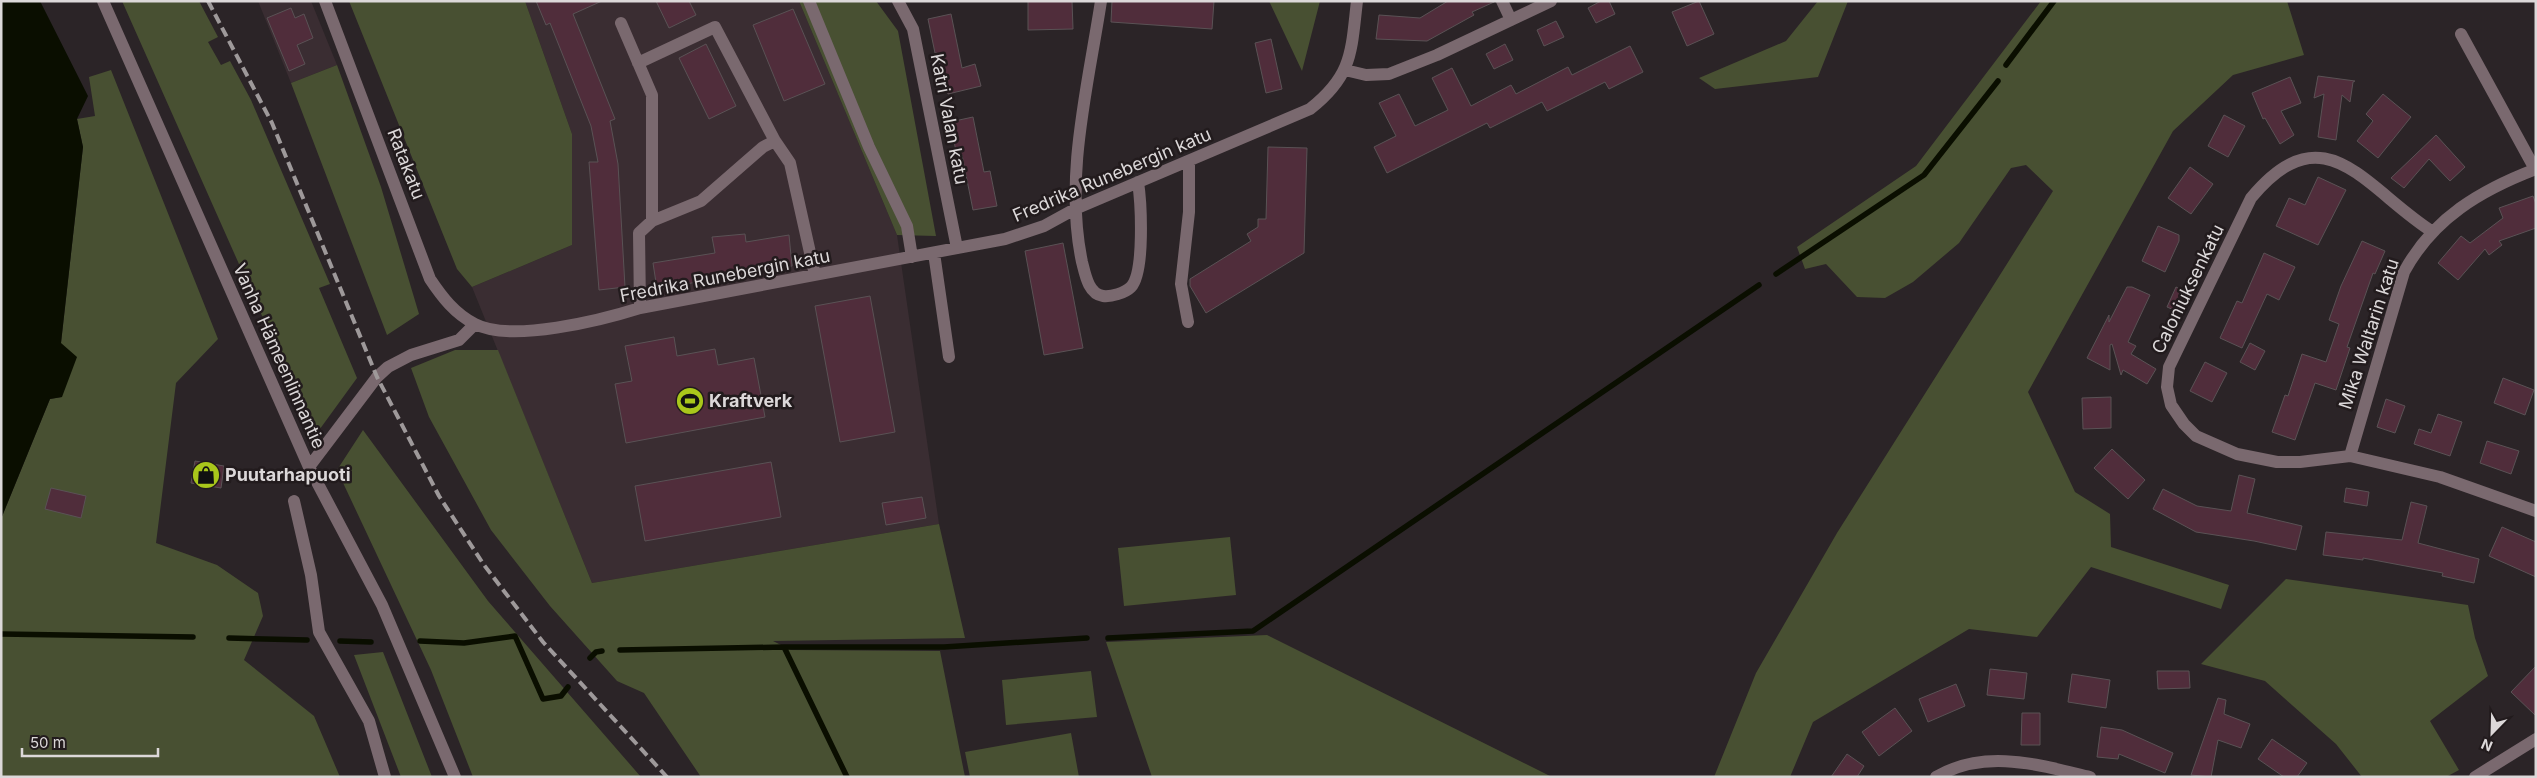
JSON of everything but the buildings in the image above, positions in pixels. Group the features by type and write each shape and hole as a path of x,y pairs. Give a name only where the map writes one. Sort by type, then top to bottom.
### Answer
{"street":[{"name":"Vanha Hämeenlinnantie","path":"103,1 309,467 382,605 455,777"},
{"name":"Ratakatu","path":"325,1 430,278 446,302 475,324"},
{"path":"809,1 869,148 907,226 912,257"},
{"name":"Katri Valan katu","path":"898,1 913,29 957,248"},
{"path":"1101,1 1078,153 1075,209 1076,230 1086,279 1095,292 1103,296 1124,292 1132,286 1138,274 1141,225 1138,182"},
{"name":"Fredrika Runebergin katu","path":"475,324 502,332 538,329 934,253 1020,234 1044,226 1075,209 1310,109 1330,92 1345,70 1352,43 1357,1"},
{"path":"1502,1 1510,20"},
{"path":"1345,70 1366,75 1389,74 1437,55 1550,1"},
{"path":"621,23 652,95 652,221"},
{"path":"638,63 715,27 776,141 790,162 815,275"},
{"path":"2461,34 2536,169"},
{"path":"640,308 638,233 652,221 702,200 763,147 776,141"},
{"name":"Caloniuksenkatu","path":"2433,232 2416,221 2348,166 2330,158 2306,157 2288,164 2267,180 2251,198 2169,367 2167,387 2171,405 2196,436 2237,454 2277,462 2300,462 2350,456 2440,477 2536,511"},
{"path":"1188,322 1181,284 1189,212 1189,161"},
{"name":"Mika Waltarin katu","path":"2350,456 2404,272 2416,249 2459,208 2489,188 2536,169"},
{"path":"934,253 949,358"},
{"path":"309,467 377,377 388,367 411,354 459,340 475,324"},
{"path":"294,501 311,575 319,632 369,721 384,777"},
{"path":"2475,777 2536,739"},
{"path":"1936,777 1966,763 1991,760 2021,761 2090,777"}],"shaded area":[{"path":"1,1 40,1 88,96 77,119 83,147 61,343 77,357 62,397 50,399 1,519"},
{"path":"258,1 311,1 337,65 291,83"},
{"path":"525,1 799,1 897,235 939,524 592,583 472,287 572,245 572,134"}],"green space":[{"path":"122,1 199,1 218,37 208,42 221,65 230,61 251,100 330,284 319,288 357,378 317,433 275,345"},
{"path":"349,1 525,1 572,134 572,245 472,287 457,269"},
{"path":"799,1 876,1 898,31 936,236 897,235"},
{"path":"1269,1 1320,1 1302,71"},
{"path":"1818,1 1848,1 1818,77 1715,89 1699,78 1786,41"},
{"path":"2041,1 2287,1 2304,55 2233,75 2173,131 2028,392 2075,492 2110,514 2111,547 2229,585 2221,609 2091,567 2037,637 1969,629 1813,722 1790,777 1714,777 1756,673 1837,533 2053,191 2026,165 2011,168 1959,243 1913,282 1885,298 1857,297 1826,264 1805,269 1797,247 1916,166"},
{"path":"337,65 381,187 419,314 387,335 291,83"},
{"path":"111,70 218,339 176,383 156,543 217,565 258,593 263,616 244,660 314,716 340,777 1,777 1,519 50,399 62,397 61,343 83,147 77,119 95,116 89,77"},
{"path":"455,350 498,350 592,583 939,524 965,638 773,641 791,650 940,651 965,777 701,777 644,693 617,681 550,606 491,530 429,417 411,368"},
{"path":"363,430 488,601 641,777 473,777 431,670 337,470"},
{"path":"1230,537 1236,595 1124,606 1118,548"},
{"path":"2286,579 2468,605 2475,638 2488,676 2430,721 2459,770 2446,777 2362,777 2336,744 2265,681 2201,664"},
{"path":"1267,635 1552,777 1152,777 1106,642"},
{"path":"383,652 432,777 401,777 354,655"},
{"path":"1091,671 1097,717 1006,725 1002,680"},
{"path":"1071,733 1079,777 970,777 965,752"}],"waterway":[{"path":"2006,65 2054,1"},
{"path":"1776,274 1924,175 1998,81"},
{"path":"1108,638 1253,631 1759,285"},
{"path":"1,634 193,637"},
{"path":"420,641 464,643 515,636 543,699 561,696 568,687"},
{"path":"229,638 307,640"},
{"path":"620,650 944,647 1087,638"},
{"path":"340,641 371,642"},
{"path":"784,647 847,777"},
{"path":"590,658 596,652 602,651"}],"railway":[{"path":"208,1 272,123 377,377 439,496 484,565 543,642 667,777"}],"place":[{"name":"Kraftverk","path":"690,401"},
{"name":"Puutarhapuoti","path":"206,475"}]}
